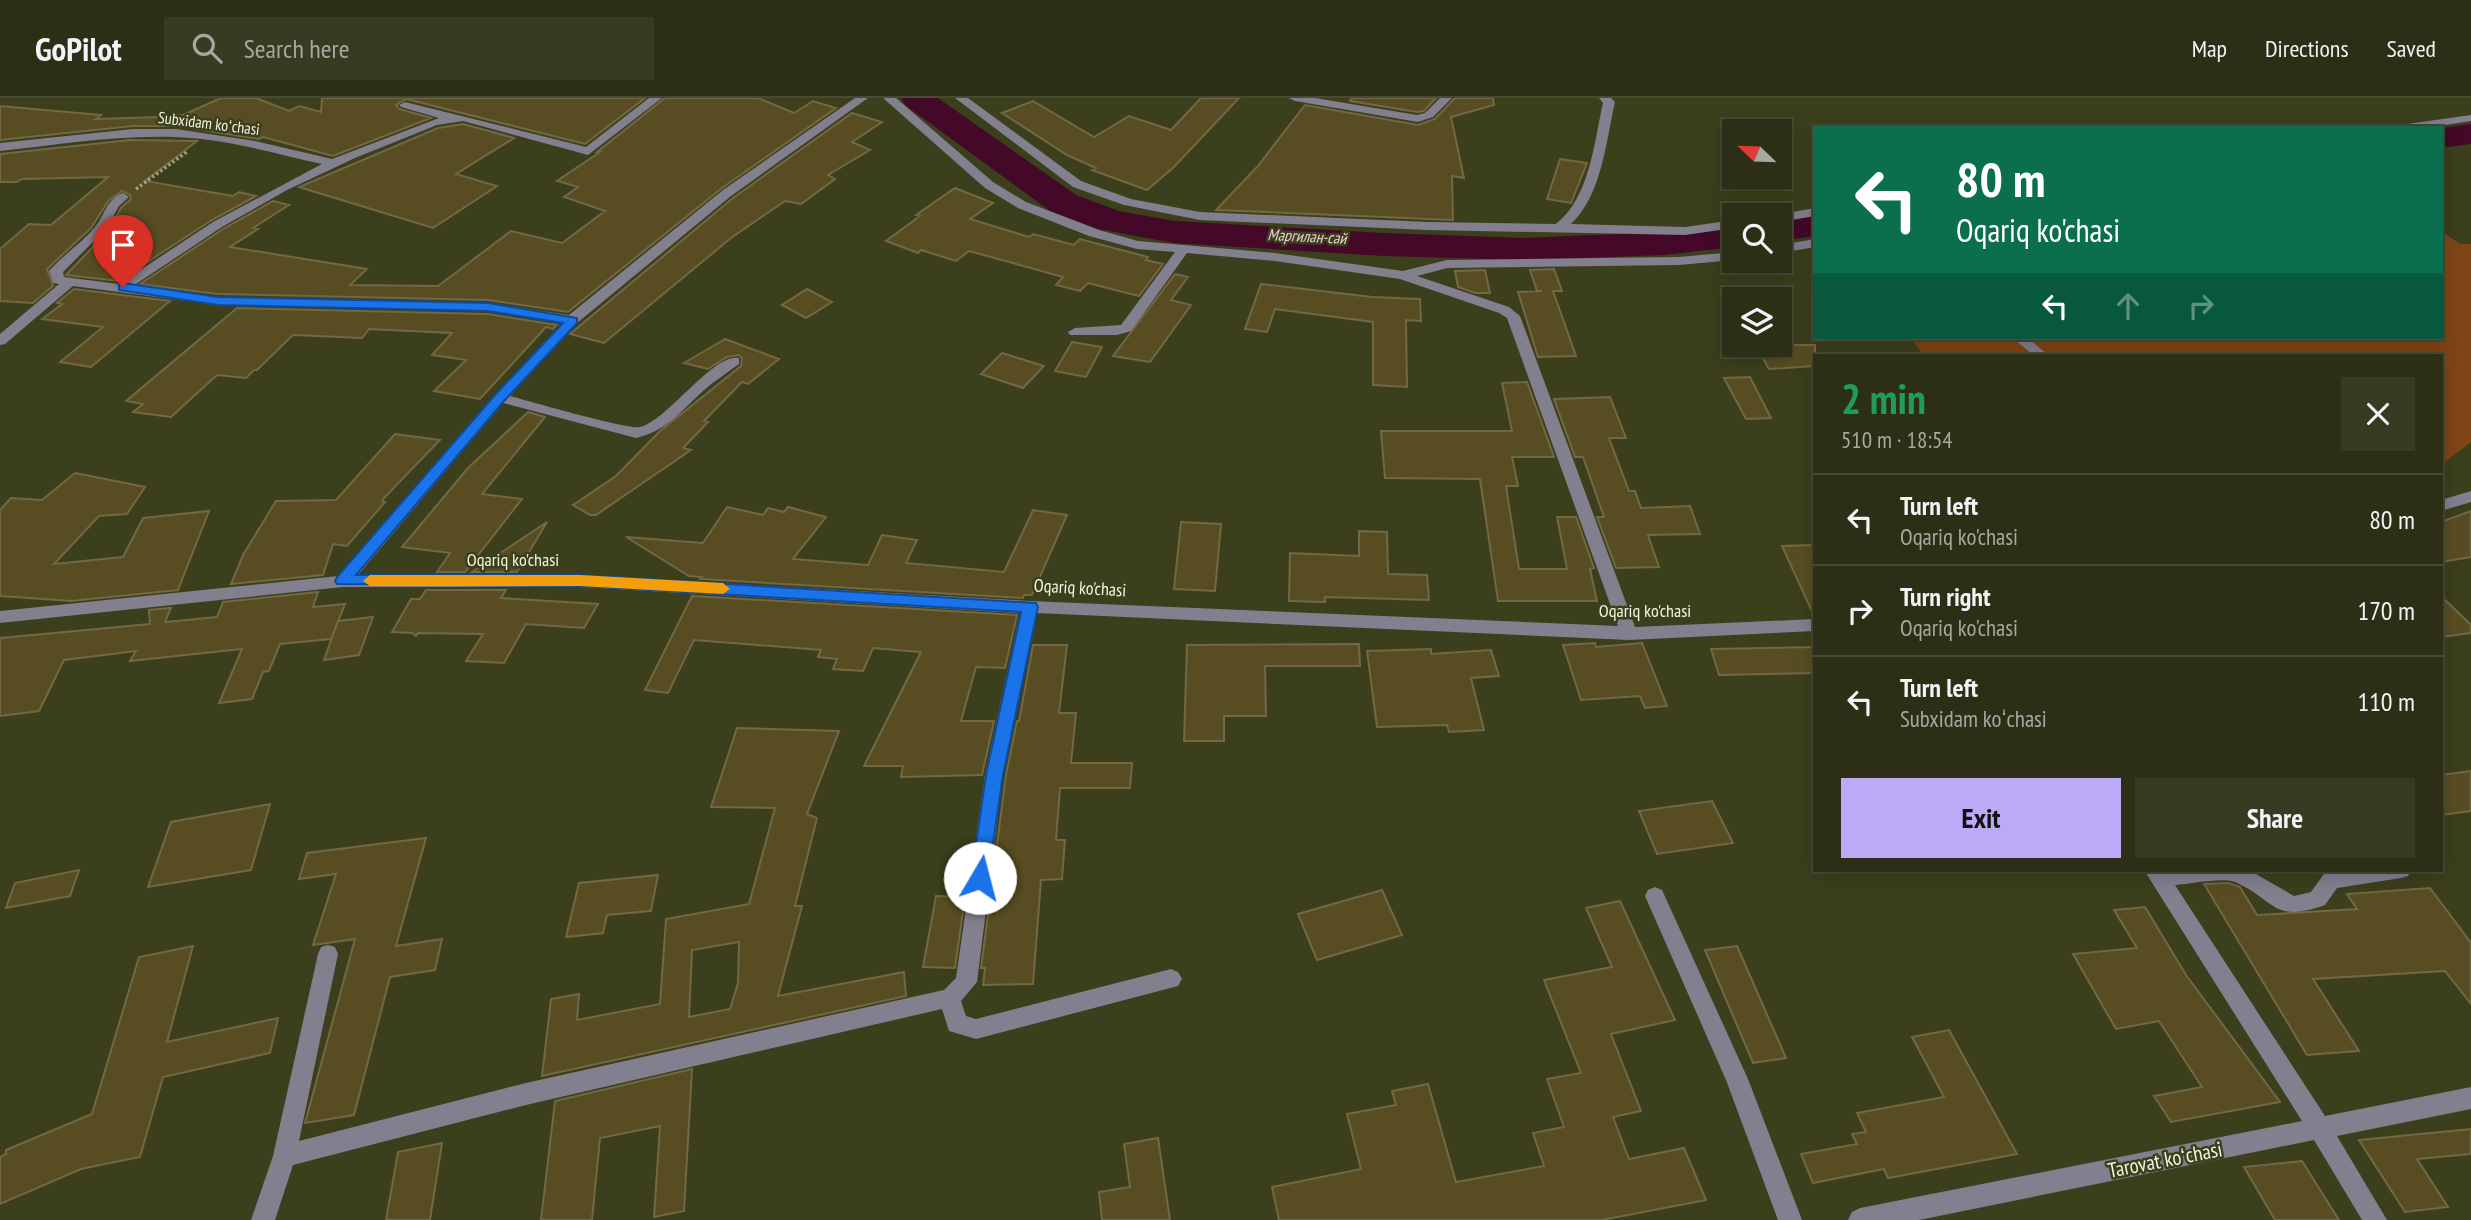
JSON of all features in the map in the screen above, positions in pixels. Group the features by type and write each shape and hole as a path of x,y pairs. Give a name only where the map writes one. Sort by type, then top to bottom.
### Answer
{"street":[{"path":"405,105 588,151 656,98"},
{"path":"343,581 500,398 572,320 727,193 862,98"},
{"path":"889,98 989,184 1022,205 1094,233 1136,245 1275,257 1403,275 1504,310 1513,316 1629,634"},
{"path":"961,98 1077,184 1128,202 1200,216 1428,226 1685,231 1722,226"},
{"path":"1295,98 1418,119 1429,116 1446,98"},
{"path":"1559,228 1570,222 1590,181 1609,102 1605,98"},
{"path":"123,287 177,249 256,201 329,162 452,118"},
{"path":"2413,126 2471,118"},
{"name":"Subxidam koʻchasi","path":"0,146 133,133 176,133 255,145 329,162"},
{"path":"123,197 114,204 103,225 55,274 61,281 218,301 488,307 572,320"},
{"path":"1792,216 1813,212"},
{"path":"1792,247 1813,243"},
{"path":"1075,332 1117,331 1126,328 1184,249"},
{"path":"1403,275 1447,264 1666,261 1722,257"},
{"path":"0,341 71,282"},
{"path":"2022,340 2040,354"},
{"path":"500,398 636,433 645,433 734,361"},
{"path":"2443,505 2471,496"},
{"name":"Oqariq ko'chasi","path":"0,617 343,581 580,581 1030,607 1629,634 1813,625"},
{"path":"284,1156 526,1094 950,998 966,982 995,775 1030,607"},
{"path":"2157,874 2236,872 2284,903 2294,905 2318,899 2331,880 2387,872"},
{"path":"2157,874 2375,1220"},
{"path":"1655,896 1737,1079 1790,1220"},
{"path":"263,1220 284,1156 328,954"},
{"path":"950,998 957,1024 976,1029 1171,979"},
{"name":"Tarovat koʻchasi","path":"1860,1220 2471,1098"}],"path":[{"path":"123,197 204,139"}],"shaded area":[{"path":"2443,232 2460,244 2471,244 2471,442 2443,463 2443,354 1922,354 1912,340 2443,340"}],"building":[{"path":"221,98 256,98 289,111 299,106 321,112 322,98 645,98 585,144 406,99 396,105 399,109 431,118 333,156 263,137 259,139 176,126 133,126 0,140 0,106 101,115 96,119 161,117 183,115"},
{"path":"665,98 758,98 794,113 813,101 836,108 722,188 568,312 488,300 218,294 140,284 223,229 273,201 289,205 253,228 258,229 230,247 367,269 350,285 438,286 511,231 562,243 605,211 564,197 578,187 557,181 600,152 597,152"},
{"path":"1201,98 1239,98 1174,167 1147,190 1092,170 1096,168 1067,155 1002,113 1033,101 1094,137 1129,116 1171,130"},
{"path":"1352,98 1436,98 1424,111 1417,112 1350,101"},
{"path":"1455,98 1493,98 1494,105 1451,117 1464,178 1452,176 1453,220 1216,210 1257,167 1305,105 1418,125 1435,119"},
{"path":"852,113 882,122 852,142 870,150 828,175 835,179 801,204 785,201 731,238 604,343 570,334 733,198"},
{"path":"463,124 514,138 456,174 497,186 433,228 299,187 438,128"},
{"path":"130,140 197,141 145,181 233,196 239,192 256,196 212,220 118,281 66,275 109,230 121,208 131,199 130,195 122,191 109,200 91,228 47,269 53,286 33,303 0,301 0,249 29,224 51,225 108,177 0,182 0,154"},
{"path":"1560,159 1587,163 1571,203 1547,199"},
{"path":"955,188 993,203 970,219 1029,237 1033,234 1074,245 1080,239 1148,257 1146,260 1163,264 1139,296 1088,283 1080,291 1056,285 1063,277 969,251 956,261 921,250 918,253 886,241 920,216 916,215"},
{"path":"1554,269 1562,291 1553,291 1576,356 1538,357 1518,292 1542,291 1537,291 1530,270"},
{"path":"1485,270 1490,293 1475,293 1458,287 1455,271"},
{"path":"1175,274 1188,277 1171,300 1191,305 1150,362 1113,356"},
{"path":"1261,284 1372,297 1420,299 1421,321 1406,320 1407,387 1373,385 1373,322 1275,309 1267,332 1245,329"},
{"path":"74,289 170,301 91,367 60,362 103,327 42,319 62,304 57,303"},
{"path":"807,289 832,302 806,318 782,305"},
{"path":"237,308 488,314 557,325 553,329 546,327 480,399 434,391 466,360 432,355 452,333 369,329 362,338 293,335 246,378 217,375 171,417 133,412 143,404 126,401"},
{"path":"725,339 779,359 748,384 742,382 704,421 708,422 683,448 691,450 596,515 590,515 573,505 616,476 660,431 741,366 742,358 739,355 727,357 708,369 684,363"},
{"path":"1072,342 1102,347 1086,377 1055,371"},
{"path":"1792,345 1815,345 1813,366 1769,369 1762,357 1792,357"},
{"path":"1002,353 1044,366 1023,388 981,374"},
{"path":"1750,377 1771,418 1746,419 1724,378"},
{"path":"1527,382 1554,457 1512,457 1518,486 1506,486 1519,569 1567,569 1557,517 1576,517 1594,568 1590,569 1597,601 1498,601 1480,479 1385,478 1381,431 1512,431 1502,383"},
{"path":"1610,397 1626,438 1609,438 1629,491 1635,491 1641,508 1690,506 1700,534 1648,535 1659,567 1616,568 1597,517 1604,517 1583,457 1575,457 1554,399"},
{"path":"528,412 545,417 482,494 522,499 465,572 437,572 450,553 402,547 468,468"},
{"path":"395,434 440,440 382,500 385,502 347,546 333,544 323,575 231,584 243,555 276,501 336,500"},
{"path":"75,473 145,487 127,514 99,516 54,564 123,557 143,518 209,511 178,590 71,601 0,596 0,510 11,498 42,500"},
{"path":"727,507 763,515 768,508 784,512 788,507 826,517 793,559 868,565 882,535 917,540 906,563 1004,572 1033,510 1067,515 1032,595 1024,595 1023,598 700,579 702,577 689,576 626,537 703,543"},
{"path":"2471,511 2471,557 2443,562 2443,521"},
{"path":"547,522 517,572 472,572"},
{"path":"1181,522 1221,524 1215,591 1174,589"},
{"path":"1359,531 1387,532 1388,574 1427,575 1429,600 1325,597 1325,602 1289,601 1290,553 1359,556"},
{"path":"1813,545 1813,614 1782,546"},
{"path":"426,590 506,590 501,598 598,604 584,628 526,624 504,663 466,661 483,634 418,633 416,636 412,633 392,632 411,599 420,599"},
{"path":"318,592 313,607 345,604 331,639 280,644 269,671 263,672 252,699 219,703 242,649 130,661 136,651 64,660 39,711 0,716 0,638 150,624 149,610 171,608 165,622 217,617 223,602"},
{"path":"692,596 1017,615 1005,668 976,667 961,721 994,721 982,775 901,777 903,766 864,766 921,652 873,648 863,671 833,669 837,659 818,657 821,650 694,640 668,693 645,690"},
{"path":"2443,598 2471,625 2471,633 2443,637"},
{"path":"373,617 359,655 324,660 338,621"},
{"path":"1595,643 1596,647 1642,643 1667,706 1645,708 1640,696 1581,700 1563,645"},
{"path":"1359,644 1360,666 1265,666 1266,716 1224,716 1224,741 1184,741 1187,645"},
{"path":"1033,645 1067,645 1059,713 1076,713 1071,763 1132,763 1130,788 1060,788 1056,840 1065,840 1062,879 1041,880 1033,984 983,985 985,968 981,968 1006,775"},
{"path":"1813,647 1813,673 1719,675 1711,649"},
{"path":"1431,649 1431,654 1491,650 1499,676 1471,678 1484,730 1449,732 1447,725 1377,727 1367,651"},
{"path":"737,728 839,731 807,814 817,818 795,906 802,906 778,996 904,972 906,996 542,1076 551,999 579,994 577,1020 660,1004 666,919 749,904 775,808 711,807","holes":["739,942 738,983 730,1009 689,1017 692,950"]},
{"path":"2471,771 2471,811 2443,815 2443,775"},
{"path":"1712,801 1733,843 1657,854 1639,811"},
{"path":"270,804 251,870 148,887 171,822"},
{"path":"426,838 396,946 442,939 435,970 390,977 354,1115 305,1123 355,939 313,945 336,874 299,879 307,853"},
{"path":"79,870 70,896 6,908 15,883"},
{"path":"658,875 651,911 607,915 603,933 566,937 579,883"},
{"path":"2229,883 2240,887 2257,915 2357,909 2347,894 2430,888 2471,943 2471,1004 2445,971 2313,979 2359,1051 2307,1055 2204,884"},
{"path":"1382,890 1402,935 1317,960 1298,914"},
{"path":"936,896 965,897 955,968 923,967"},
{"path":"1620,901 1675,1020 1611,1034 1641,1111 1613,1117 1629,1159 1684,1148 1706,1200 1602,1220 1279,1220 1272,1187 1361,1169 1347,1114 1396,1105 1392,1091 1428,1084 1456,1182 1544,1166 1533,1133 1564,1127 1547,1079 1581,1073 1544,980 1612,967 1586,908"},
{"path":"2145,907 2186,975 2280,1102 2171,1122 2154,1096 2202,1087 2159,1021 2116,1029 2073,954 2137,948 2114,910"},
{"path":"193,946 167,1042 278,1018 270,1053 163,1077 140,1157 81,1169 0,1204 0,1157 6,1154 6,1150 92,1114 139,957"},
{"path":"1737,946 1786,1058 1753,1063 1705,950"},
{"path":"1949,1030 2017,1154 1888,1178 1884,1169 1813,1183 1801,1154 1857,1144 1852,1134 1866,1132 1857,1113 1944,1097 1912,1037"},
{"path":"692,1069 684,1211 654,1217 660,1126 600,1138 592,1220 541,1220 555,1101"},
{"path":"2471,1129 2471,1154 2417,1159 2448,1207 2405,1212 2359,1140"},
{"path":"1158,1138 1170,1220 1102,1220 1099,1192 1130,1187 1124,1144"},
{"path":"442,1143 430,1220 386,1220 398,1152"},
{"path":"2302,1161 2339,1220 2275,1220 2244,1167"}],"waterway":[{"name":"Маргилан-сай","path":"917,98 1063,203 1111,221 1174,232 1384,245 1524,249 1664,244 1722,237"},
{"name":"Маргилан-сай","path":"2443,138 2471,134"},
{"name":"Маргилан-сай","path":"1792,228 1813,225"}],"slow traffic":[{"path":"370,581 580,581 723,589"}],"route":[{"path":"123,287 218,301 488,307 572,320 500,398 343,581 580,581 1030,607 995,775 980,878"}]}
